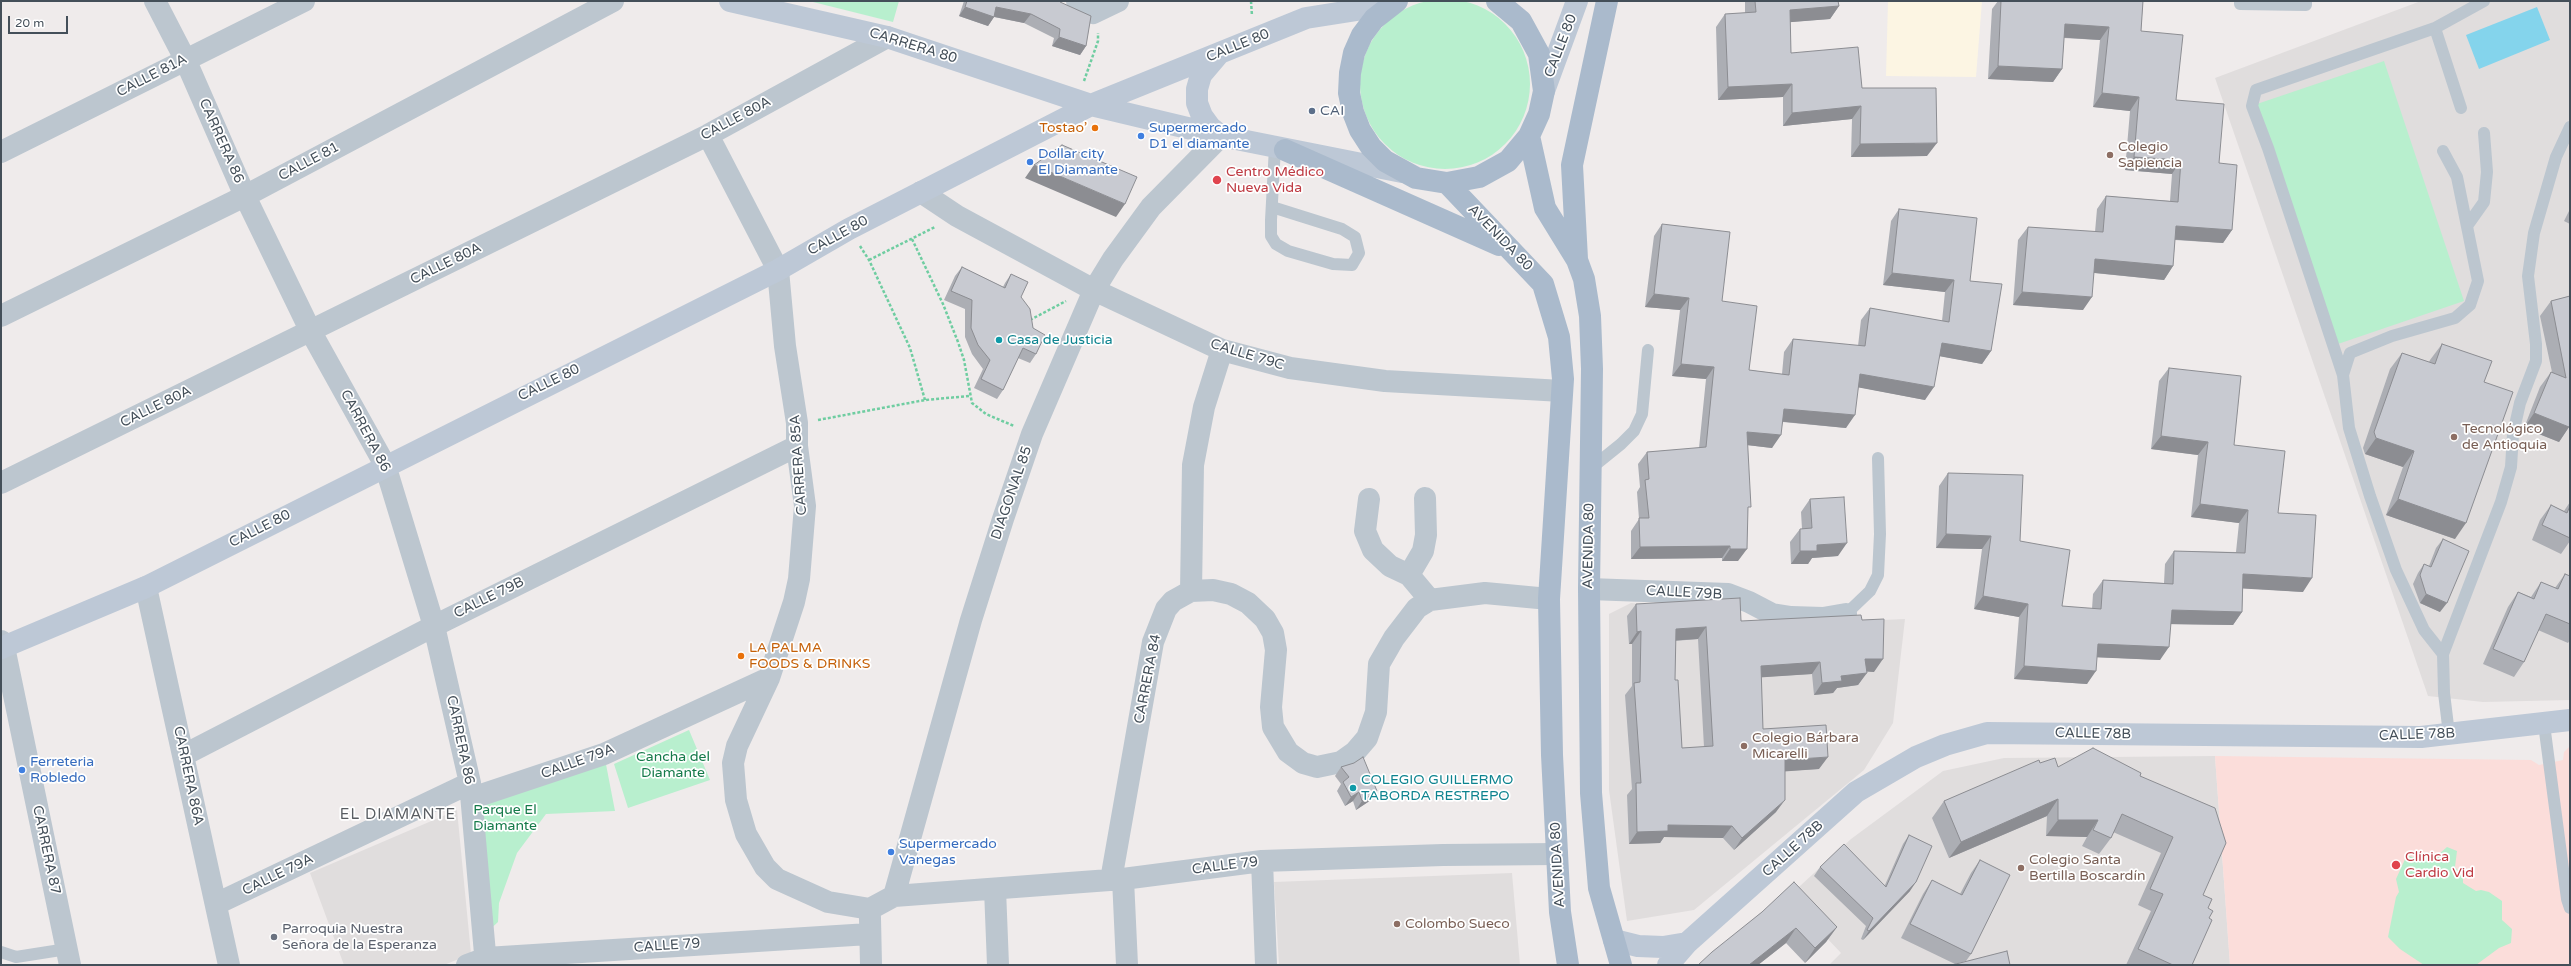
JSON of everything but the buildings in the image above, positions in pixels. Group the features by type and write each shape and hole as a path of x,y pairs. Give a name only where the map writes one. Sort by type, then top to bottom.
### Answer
{"main road":[{"path":"1393,3 1374,19 1362,35 1354,53 1350,73 1349,93 1358,124 1371,147 1385,161 1402,172 1431,182 1447,183 1479,177 1494,170 1516,153 1529,136 1539,114 1544,91 1539,54 1532,36 1521,21 1497,1"},
{"path":"1577,260 1572,165 1607,1"},
{"name":"AVENIDA 80","path":"1529,136 1545,208 1577,260 1584,279 1590,316 1592,368 1589,589 1590,768 1599,888 1621,965"},
{"path":"1280,148 1391,195 1512,252"},
{"name":"AVENIDA 80","path":"1447,183 1512,252 1535,273 1546,290 1559,337 1563,379 1549,599 1552,755 1560,912 1568,965"}],"street":[{"name":"CARRERA 86","path":"155,1 185,59 245,196 311,332 385,465 434,626 471,790 480,963"},
{"name":"CALLE 81A","path":"1,152 304,1"},
{"name":"CALLE 81","path":"1,316 245,196 613,1"},
{"name":"CARRERA 80","path":"730,1 887,37 1084,102"},
{"path":"1085,7 1118,1"},
{"path":"1306,18 1344,1"},
{"name":"CALLE 80","path":"1544,91 1578,1"},
{"name":"CALLE 80","path":"2,645 146,587 385,465 778,270 848,229 921,192 1084,102 1225,51 1306,18 1393,3"},
{"name":"CALLE 80A","path":"1,483 311,332 708,135 887,37"},
{"path":"1221,136 1210,127 1202,116 1197,103 1197,89 1201,75 1208,64 1225,51"},
{"path":"1084,102 1221,136 1402,172"},
{"name":"CARRERA 85A","path":"708,135 778,270 785,346 797,423 797,446 805,506 802,555 794,602 769,678 740,740 733,763 739,816 746,834 765,867 777,878 828,902 870,909"},
{"name":"DIAGONAL 85","path":"894,896 971,620 1032,434 1094,290 1113,259 1151,207 1221,136"},
{"name":"CALLE 79C","path":"921,192 957,216 1094,290 1222,350 1290,368 1385,381 1562,391"},
{"path":"1222,350 1204,407 1193,465 1191,591 1213,590 1231,594 1254,607 1265,619 1273,633 1276,650 1271,707 1274,727 1285,749 1308,765 1324,767 1341,762 1364,743 1375,719 1378,671 1382,659 1412,614 1430,600 1485,593 1549,599"},
{"name":"CALLE 79B","path":"184,755 434,626 797,446"},
{"path":"1409,575 1423,551 1426,535 1425,498"},
{"path":"1369,499 1365,531 1373,550 1390,566 1409,575 1430,600"},
{"name":"CARRERA 86A","path":"146,587 229,965"},
{"name":"CALLE 79B","path":"1589,589 1728,594 1749,602 1772,614 1791,617 1823,618 1846,614"},
{"name":"CARRERA 84","path":"1127,965 1117,880 1153,642 1166,609 1173,601 1191,591"},
{"name":"CARRERA 87","path":"2,645 68,957"},
{"name":"CALLE 79A","path":"216,904 471,790 604,754 769,678"},
{"name":"CALLE 78B","path":"1668,965 1687,943 1856,792 1916,757 1944,745 1987,733 2413,737 2570,720"},
{"name":"CALLE 79","path":"894,896 1117,880 1262,861 1443,855 1557,854"},
{"path":"1262,861 1266,965"},
{"path":"995,889 998,965"},
{"path":"871,965 869,934 870,909 894,896"},
{"name":"CALLE 79","path":"480,963 869,934"},
{"path":"1614,940 1638,946 1663,946 1687,943"}],"lane":[{"path":"2240,1 2240,4 2306,4 2306,1"},
{"path":"2443,654 2424,630 2396,570 2370,496 2349,428 2343,375 2268,148 2252,106 2256,90 2435,28 2484,1"},
{"path":"2435,28 2461,108"},
{"path":"2449,734 2444,693 2443,654 2501,502 2511,467 2513,434 2520,403 2536,361 2536,344 2528,276 2534,233 2556,157 2570,127"},
{"path":"2467,226 2484,202 2487,172 2484,133"},
{"path":"1272,207 1342,229 1355,237 1359,253 1352,264 1333,264 1288,251 1276,244 1271,236 1272,207 1280,148"},
{"path":"2343,375 2350,353 2392,336 2455,318 2470,305 2478,281 2456,177 2443,151"},
{"path":"1590,469 1621,444 1634,431 1642,414 1648,350"},
{"path":"1846,614 1870,591 1878,575 1880,534 1878,458"},
{"path":"2544,724 2551,762 2567,899 2570,908"},
{"path":"1,952 16,957 68,957"}],"path":[{"path":"1084,102 1098,42 1098,20 1085,7"},
{"path":"870,260 957,216"},
{"path":"848,229 870,260 910,348 925,400"},
{"path":"912,239 943,304 958,342 964,360 969,396 972,403 986,414 1032,434"},
{"path":"1026,323 1054,307 1094,290"},
{"path":"797,423 925,400 969,396"}],"shaded area":[{"path":"1888,1 1982,1 1976,77 1886,76"},
{"name":"Tecnológico de Antioquia","path":"2421,1 2570,1 2570,700 2483,702 2428,696 2215,78"},
{"name":"Colegio Bárbara Micarelli","path":"1631,603 1736,613 1747,626 1905,619 1893,723 1864,770 1694,910 1627,921 1609,790 1609,614"},
{"name":"Clínica Cardio Vid","path":"2570,746 2570,965 2230,965 2215,756 2531,760 2539,765 2563,760 2564,752"},
{"name":"Colegio Santa Bertilla Boscardín","path":"2215,756 2230,965 1829,965 1841,953 1788,897 1851,839 1943,771 2004,758"},
{"path":"457,810 471,954 444,965 344,965 310,873"},
{"name":"Colombo Sueco","path":"1512,873 1520,965 1279,965 1274,882"}],"green space":[{"path":"1445,-1 1470,3 1485,9 1499,18 1511,30 1520,44 1526,59 1530,84 1526,109 1520,124 1511,138 1499,150 1485,159 1470,165 1445,169 1420,165 1405,159 1391,150 1379,138 1370,124 1364,109 1360,84 1364,59 1370,44 1379,30 1391,18 1405,9 1420,3"},
{"path":"809,1 899,1 893,22"},
{"path":"2384,61 2464,301 2335,345 2254,105"},
{"name":"Cancha del Diamante","path":"689,730 710,780 628,808 614,764"},
{"name":"Parque El Diamante","path":"604,754 615,811 546,814 517,853 499,903 498,922 484,935 472,798"},
{"path":"2447,847 2457,851 2455,867 2463,876 2463,883 2476,891 2481,890 2489,892 2502,901 2502,920 2512,929 2511,943 2499,948 2476,965 2424,965 2400,949 2388,937 2396,897 2399,892 2396,879 2407,855 2415,858 2438,855"}],"water":[{"path":"2537,7 2550,40 2479,69 2466,35"}],"place":[{"name":"CAI","path":"1312,111"},
{"name":"Tostao’","path":"1095,128"},
{"name":"Supermercado D1 el diamante","path":"1141,136"},
{"name":"Colegio Sapiencia","path":"2110,155"},
{"name":"Dollar city El Diamante","path":"1030,162"},
{"name":"Centro Médico Nueva Vida","path":"1217,180"},
{"name":"Casa de Justicia","path":"999,340"},
{"name":"Tecnológico de Antioquia","path":"2454,437"},
{"name":"LA PALMA FOODS & DRINKS","path":"741,656"},
{"name":"Colegio Bárbara Micarelli","path":"1744,746"},
{"name":"Ferreteria Robledo","path":"22,770"},
{"name":"COLEGIO GUILLERMO TABORDA RESTREPO","path":"1353,788"},
{"name":"Supermercado Vanegas","path":"891,852"},
{"name":"Clínica Cardio Vid","path":"2396,865"},
{"name":"Colegio Santa Bertilla Boscardín","path":"2021,868"},
{"name":"Colombo Sueco","path":"1397,924"},
{"name":"Parroquia Nuestra Señora de la Esperanza","path":"274,937"}],"district":[{"name":"EL DIAMANTE","path":"398,815"}]}
